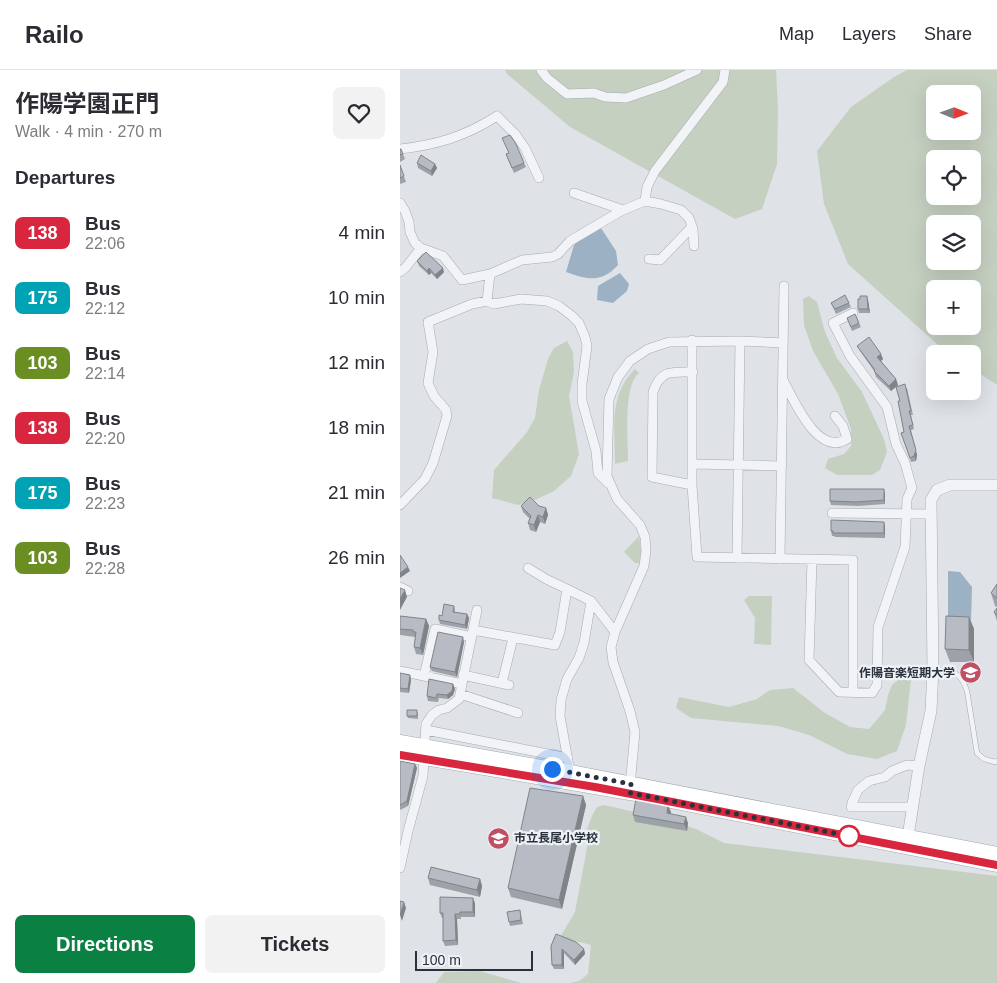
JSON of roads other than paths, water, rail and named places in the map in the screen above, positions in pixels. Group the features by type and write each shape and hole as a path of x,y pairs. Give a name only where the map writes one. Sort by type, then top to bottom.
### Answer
{"main road":[{"path":"400,742 425,752 907,842 997,854"},
{"path":"400,755 425,752 569,765 630,789"},
{"path":"907,842 997,865"}],"street":[{"path":"541,70 547,78 567,94 594,93 605,97 626,98 664,85 697,70"},
{"path":"645,202 646,186 655,171 723,82 725,70"},
{"path":"400,149 448,141 470,132 497,116 516,135 525,148 539,178"},
{"path":"574,193 623,210"},
{"path":"400,203 410,222 410,232 415,243 421,248 444,256 462,280 490,274 522,260 552,257 558,254 570,241 623,210 645,202 661,204 681,210 689,218 694,246"},
{"path":"650,259 660,260 692,227"},
{"path":"400,272 421,248"},
{"path":"487,301 490,274"},
{"path":"780,559 784,286"},
{"path":"400,506 425,479 433,463 447,416 446,410 434,396 428,383 433,352 428,322 472,304 487,301 494,304 521,299 547,302 559,306 578,323 585,336 587,346 582,384 582,401 596,451 598,473 609,484"},
{"path":"812,560 810,660 839,692 872,693 877,685 878,627 905,547 907,499 912,488 905,463 896,444 887,407 850,356 832,323 853,313"},
{"path":"630,789 635,732 613,662 611,647 614,632 644,566 646,551 645,538 640,525 617,499 606,476 609,400 618,377 630,362 648,348 669,342 692,340 740,340 783,343"},
{"path":"692,340 692,485 697,557 853,560 853,692"},
{"path":"737,558 740,340"},
{"path":"692,485 652,477 653,392 657,381 669,372 693,372"},
{"path":"783,380 809,426 826,442 840,444 847,439 843,426 835,416"},
{"path":"692,464 782,466"},
{"path":"907,842 919,766 931,712 933,669 931,500 943,487 950,485 997,485"},
{"path":"832,513 930,514"},
{"path":"528,568 591,601 614,632"},
{"path":"424,676 435,629 555,645 560,632 567,589"},
{"path":"426,730 569,765 560,716 561,700 567,679 579,658 584,643 591,601"},
{"path":"400,868 404,830 423,776 426,724 432,715 459,699 477,610"},
{"path":"400,671 424,676 506,684 513,638"},
{"path":"460,694 518,713"},
{"path":"912,807 851,808 858,790 869,781 885,777 892,771 907,765 919,766"}],"lane":[{"path":"933,669 956,672 964,681 977,753 984,759 997,761"}],"water":[{"path":"601,228 616,251 618,265 606,275 594,278 581,277 566,272 574,245 579,240"},
{"path":"620,273 629,284 627,291 613,303 597,300 598,286"},
{"path":"948,571 960,572 972,587 971,623 948,622"}],"place":[{"name":"作陽音楽短期大学","path":"971,673"},
{"name":"市立長尾小学校","path":"498,838"}]}
